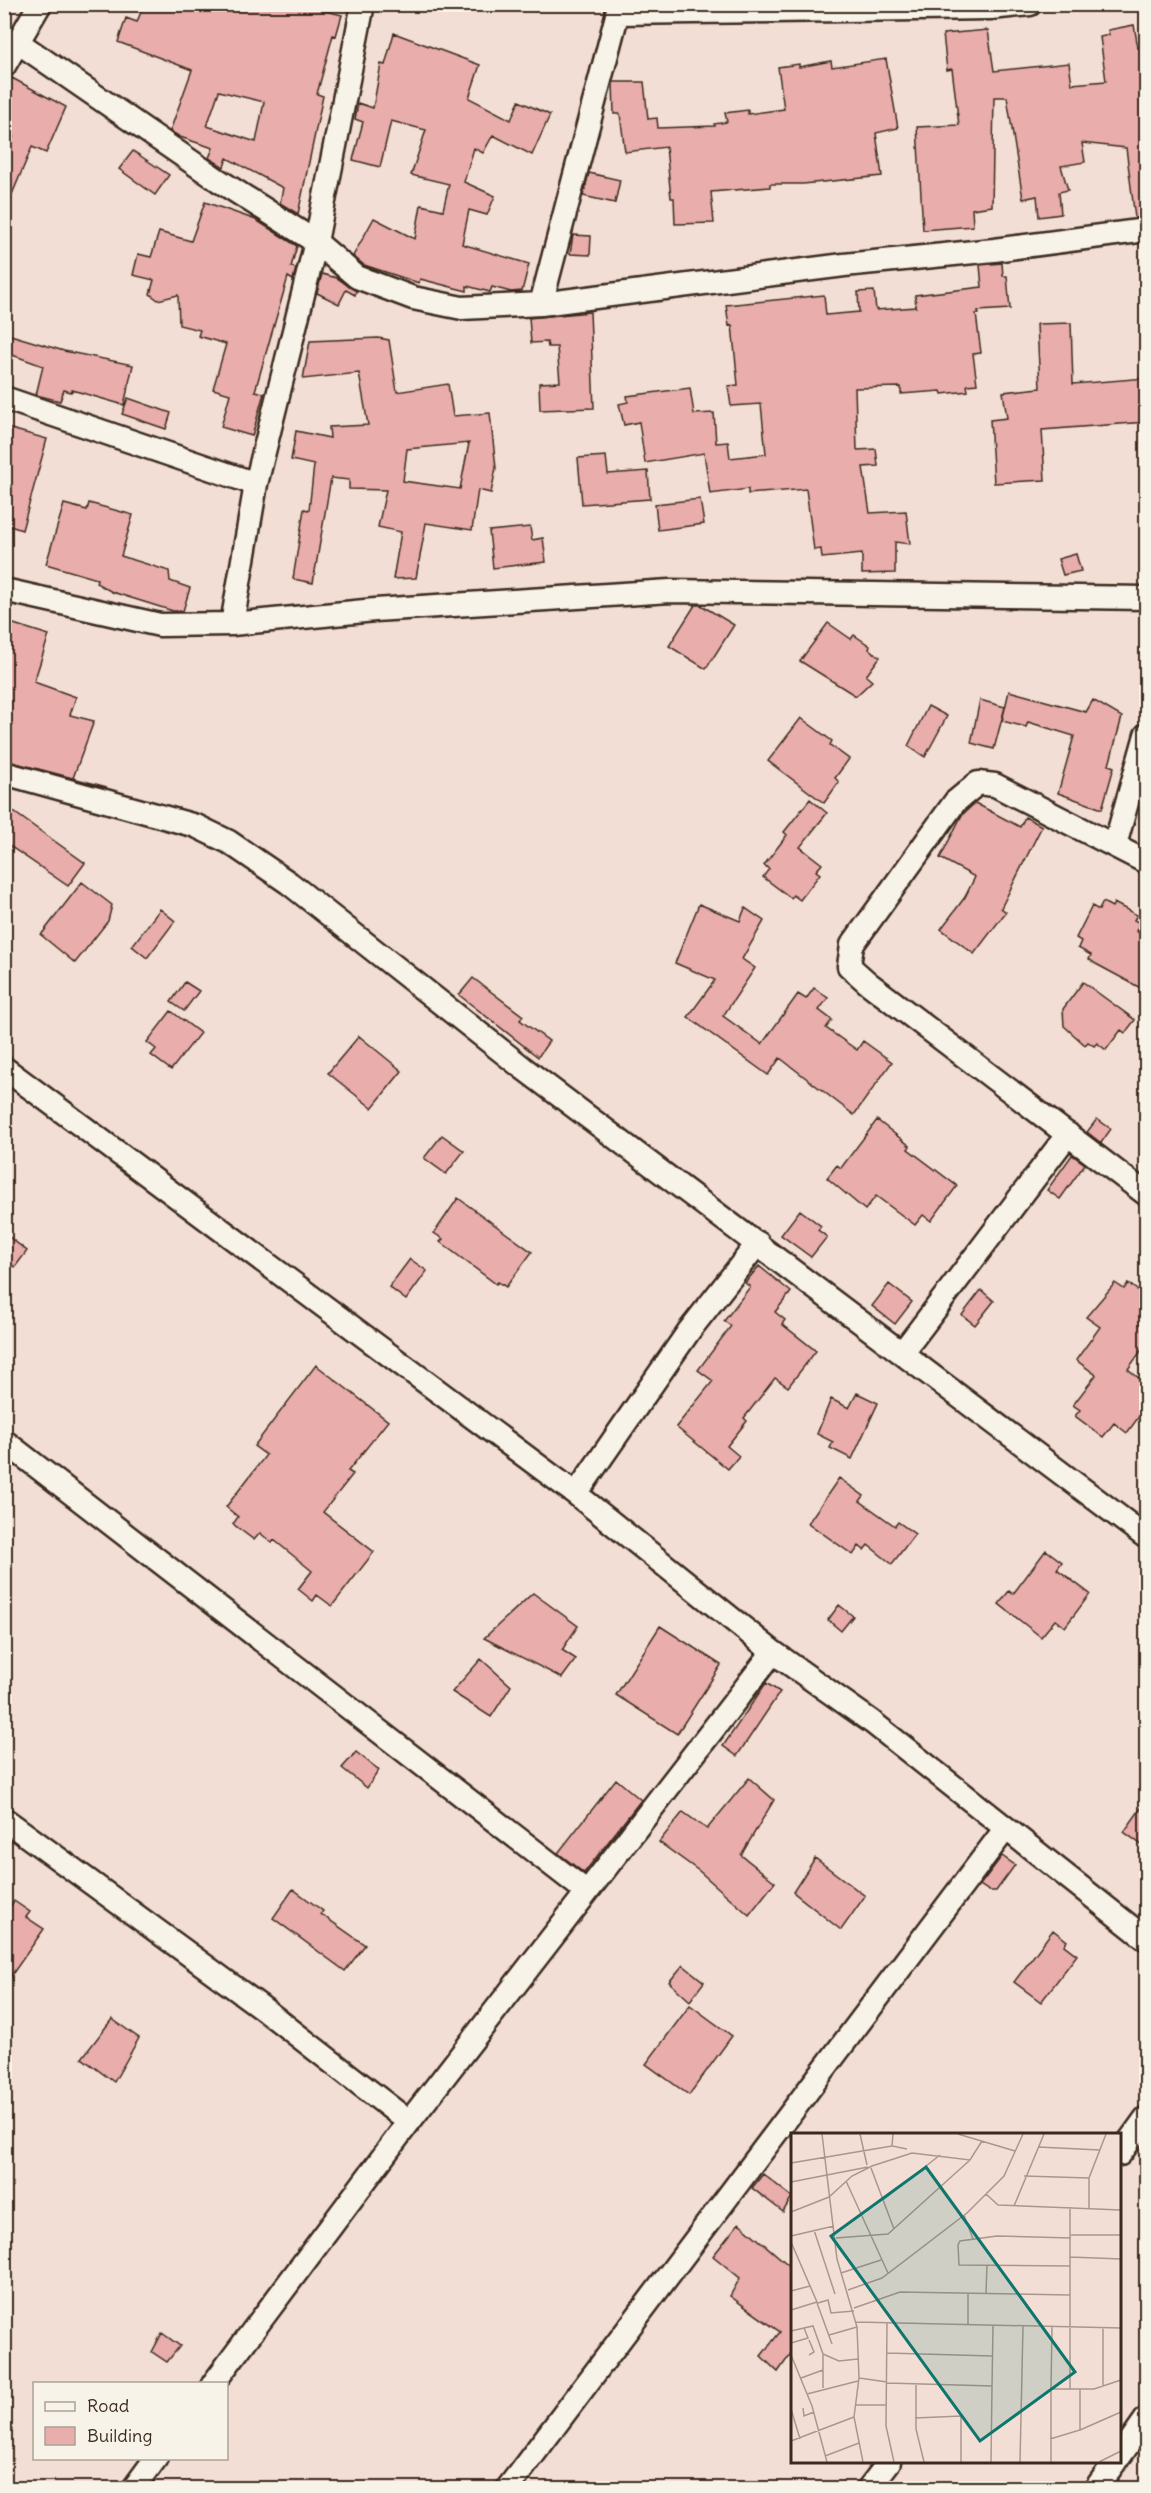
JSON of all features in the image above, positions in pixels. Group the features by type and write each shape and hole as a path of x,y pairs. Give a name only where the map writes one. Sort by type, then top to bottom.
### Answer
{"street":[{"path":"4,66 20,43 40,4"},
{"path":"232,624 256,483 316,242 363,4"},
{"path":"541,304 618,9 991,8 1030,4"},
{"path":"20,43 218,180 316,242 357,277 413,298 462,308 541,304 844,264 994,250 1146,230"},
{"path":"4,398 256,483"},
{"path":"4,590 160,625 232,624 375,610 670,591 1146,598"},
{"path":"1115,845 1146,735"},
{"path":"4,773 196,826 229,842 289,883 523,1068 1146,1537"},
{"path":"1146,862 995,785 978,783 955,802 852,945 849,966 868,983 1146,1194"},
{"path":"4,1068 576,1494 773,1653 872,1722 1146,1939"},
{"path":"902,1353 1068,1134"},
{"path":"576,1494 689,1331 758,1243"},
{"path":"4,1441 587,1892"},
{"path":"214,2382 409,2122 773,1653"},
{"path":"4,1819 261,2007 409,2122"},
{"path":"508,2488 1006,1828"},
{"path":"1121,2151 1146,2118"},
{"path":"1121,2453 1146,2419"},
{"path":"134,2488 155,2460"},
{"path":"869,2488 888,2463"},
{"path":"1096,2488 1114,2463"}],"building":[{"path":"144,4 311,4 310,7 342,15 336,36 333,35 317,94 323,96 298,214 280,203 283,188 227,158 224,167 209,158 213,148 180,137 170,131 192,70 118,42 126,18 137,22","holes":["219,91 264,102 256,142 207,126"]},
{"path":"1134,25 1138,48 1146,46 1146,217 1135,218 1126,148 1082,143 1085,162 1061,166 1068,190 1059,192 1061,214 1039,217 1037,196 1023,199 1007,97 994,97 992,206 972,209 973,226 923,230 917,127 959,125 952,69 947,70 943,34 988,30 994,71 1069,63 1072,84 1106,81 1100,37 1109,35 1108,30"},
{"path":"394,33 480,65 469,98 511,120 519,101 550,115 532,155 493,135 483,153 474,148 464,182 495,196 487,215 469,210 462,244 529,264 522,291 511,292 492,287 490,292 467,286 467,291 420,279 419,283 364,265 353,256 374,218 415,239 421,205 443,210 449,184 411,175 426,130 391,121 380,167 353,160 363,122 355,119 358,103 373,108 381,64 385,65"},
{"path":"886,59 898,128 876,133 882,176 803,184 770,184 770,187 711,192 714,223 675,224 674,198 671,198 666,147 625,152 620,114 614,114 613,82 644,82 648,119 657,118 658,128 715,126 714,124 727,122 725,113 748,110 748,114 784,109 778,67 799,64 799,67 831,61 832,67"},
{"path":"12,78 66,107 46,153 32,147 5,211 4,157 13,137 4,133 4,92"},
{"path":"133,151 169,175 155,195 119,169"},
{"path":"589,173 620,180 615,203 583,196"},
{"path":"205,202 256,220 297,246 291,267 296,268 293,280 288,277 255,391 264,393 252,436 221,427 230,394 213,389 226,344 198,336 200,330 179,325 178,295 158,300 150,294 154,280 133,275 138,254 151,257 159,232 191,241"},
{"path":"573,235 591,236 590,255 570,254"},
{"path":"1002,263 1003,276 1007,276 1010,309 978,311 979,314 976,314 981,353 973,354 977,384 967,385 968,391 942,394 941,391 901,394 901,387 855,388 857,450 876,449 878,466 863,467 870,513 906,511 910,544 895,542 895,573 862,574 862,554 822,558 821,549 814,550 806,489 748,494 748,489 710,494 704,453 645,463 639,422 624,425 619,404 628,402 627,396 690,388 694,414 714,413 716,443 728,442 730,458 766,454 761,404 731,406 728,386 738,385 732,325 729,326 726,305 824,295 826,315 859,312 858,292 874,291 876,310 916,307 915,295 982,287 980,265"},
{"path":"322,274 337,278 356,291 355,295 346,290 339,304 317,293"},
{"path":"590,312 594,408 540,410 539,383 560,382 557,347 548,347 547,342 531,343 529,318"},
{"path":"1071,323 1073,384 1146,378 1146,422 1042,430 1045,480 994,483 990,420 1007,418 1003,392 1040,388 1037,324"},
{"path":"4,333 64,351 133,365 124,405 72,390 71,392 64,390 60,401 36,395 43,366 4,352"},
{"path":"378,338 389,340 397,392 448,384 453,416 490,413 496,468 491,493 478,490 472,530 426,523 416,578 393,579 401,532 378,527 386,490 349,489 349,480 331,478 313,583 293,579 304,509 309,510 314,465 291,460 296,431 330,438 329,427 368,425 359,373 303,379 310,341","holes":["469,443 460,489 403,481 407,449"]},
{"path":"128,398 171,413 166,429 122,414"},
{"path":"4,427 47,439 22,530 4,524"},
{"path":"606,456 608,474 648,471 650,499 582,504 578,458"},
{"path":"700,499 704,524 658,530 655,504"},
{"path":"89,503 133,515 121,556 169,571 170,581 190,588 183,611 173,611 112,592 96,583 97,579 46,564 64,504 87,510"},
{"path":"530,527 532,540 543,538 546,562 493,568 489,531"},
{"path":"1076,554 1081,571 1063,575 1058,559"},
{"path":"695,605 701,605 734,625 706,669 669,646"},
{"path":"4,621 49,635 34,682 76,697 70,715 94,721 73,778 107,787 4,760"},
{"path":"828,623 851,639 854,635 870,646 869,649 880,657 866,676 872,681 856,696 800,661"},
{"path":"1009,691 1086,712 1093,700 1122,717 1109,765 1114,767 1102,809 1058,793 1074,736 1028,722 1026,727 1002,721"},
{"path":"980,700 1005,707 994,749 971,743"},
{"path":"928,706 947,716 925,757 908,746"},
{"path":"801,718 832,741 830,745 849,759 835,778 839,782 824,803 768,761"},
{"path":"810,799 827,813 800,847 822,864 816,871 820,874 800,900 793,895 791,898 763,877 769,869 764,865 787,835 784,832"},
{"path":"975,803 1020,827 1025,817 1042,826 1001,908 1006,912 974,954 941,929 965,897 975,877 940,858 962,815"},
{"path":"4,805 85,863 68,886 4,842"},
{"path":"82,882 112,905 108,921 75,963 41,935"},
{"path":"1103,902 1112,907 1114,903 1137,915 1134,920 1140,923 1136,931 1146,937 1146,991 1096,964 1089,959 1091,955 1078,948 1081,941 1076,938 1092,906 1099,910"},
{"path":"699,904 740,921 745,908 764,921 742,959 755,968 723,1016 762,1044 798,994 806,999 814,988 828,998 819,1010 832,1020 826,1028 857,1050 863,1041 892,1062 854,1115 780,1058 768,1075 688,1017 715,980 675,963"},
{"path":"160,909 175,921 147,958 132,946"},
{"path":"473,978 523,1016 520,1020 549,1041 538,1057 459,995"},
{"path":"185,982 199,991 184,1011 171,1002"},
{"path":"1083,982 1135,1020 1125,1033 1121,1030 1106,1050 1097,1043 1094,1046 1088,1042 1085,1045 1064,1026 1063,1009"},
{"path":"171,1011 200,1033 171,1070 151,1055 156,1049 147,1042"},
{"path":"359,1036 402,1071 372,1108 328,1073"},
{"path":"1097,1119 1111,1129 1101,1143 1087,1132"},
{"path":"877,1120 910,1146 908,1149 957,1186 931,1221 923,1215 915,1225 876,1196 865,1210 827,1178 837,1165 841,1168"},
{"path":"442,1135 464,1151 446,1174 424,1158"},
{"path":"1072,1155 1085,1164 1060,1199 1047,1190"},
{"path":"458,1198 532,1252 506,1287 498,1282 496,1284 440,1242 443,1239 434,1233"},
{"path":"800,1210 821,1226 818,1230 827,1237 811,1257 781,1235"},
{"path":"4,1233 27,1251 15,1267 4,1259"},
{"path":"410,1259 427,1271 406,1300 389,1287"},
{"path":"759,1266 791,1292 775,1312 785,1320 782,1324 816,1351 788,1387 775,1378 744,1418 747,1421 727,1446 739,1456 728,1469 676,1427 713,1381 698,1370 731,1326 724,1321 750,1287 745,1283"},
{"path":"1115,1283 1124,1289 1128,1283 1146,1297 1146,1344 1128,1369 1146,1384 1146,1407 1127,1433 1114,1423 1103,1437 1075,1416 1080,1410 1073,1405 1096,1375 1076,1360 1100,1327 1086,1317"},
{"path":"889,1284 912,1302 895,1324 872,1306"},
{"path":"981,1290 994,1301 975,1325 962,1315"},
{"path":"316,1365 388,1421 348,1471 353,1474 323,1512 374,1552 332,1606 317,1595 313,1601 298,1589 312,1571 274,1540 272,1543 260,1533 254,1540 233,1524 238,1517 226,1507 266,1455 254,1446"},
{"path":"857,1393 878,1403 852,1459 830,1448 833,1442 817,1434 831,1399 849,1408"},
{"path":"839,1478 864,1496 860,1501 895,1526 898,1522 915,1534 892,1564 868,1545 864,1550 859,1546 853,1555 808,1523"},
{"path":"1046,1550 1062,1562 1057,1569 1090,1594 1065,1627 1055,1620 1041,1637 999,1604 1009,1591 1013,1594"},
{"path":"533,1593 578,1626 562,1650 576,1659 562,1678 484,1638"},
{"path":"839,1605 853,1616 841,1631 828,1620"},
{"path":"660,1626 721,1665 677,1734 616,1695"},
{"path":"481,1659 511,1686 491,1717 452,1692"},
{"path":"766,1683 780,1692 737,1756 723,1746"},
{"path":"356,1752 379,1770 367,1788 342,1768"},
{"path":"749,1778 774,1800 741,1855 775,1882 749,1915 699,1871 659,1842 683,1812 707,1829"},
{"path":"616,1779 641,1800 584,1873 558,1853"},
{"path":"1146,1801 1146,1848 1124,1832"},
{"path":"1002,1856 1015,1865 996,1891 989,1891 980,1885"},
{"path":"815,1858 865,1896 841,1930 793,1892"},
{"path":"293,1889 323,1911 321,1914 365,1945 345,1971 273,1918"},
{"path":"14,1901 30,1912 26,1917 44,1929 4,1986 4,1915"},
{"path":"1053,1930 1067,1941 1064,1945 1077,1955 1041,2002 1014,1982"},
{"path":"683,1965 704,1982 690,2001 669,1982"},
{"path":"690,2005 732,2036 689,2095 646,2064"},
{"path":"112,2019 139,2038 114,2082 82,2058"},
{"path":"763,2174 791,2196 791,2199 783,2212 752,2188"},
{"path":"739,2223 791,2267 791,2353 778,2372 761,2356 780,2332 730,2296 740,2278 713,2256"},
{"path":"162,2333 180,2346 167,2362 152,2352"}]}
